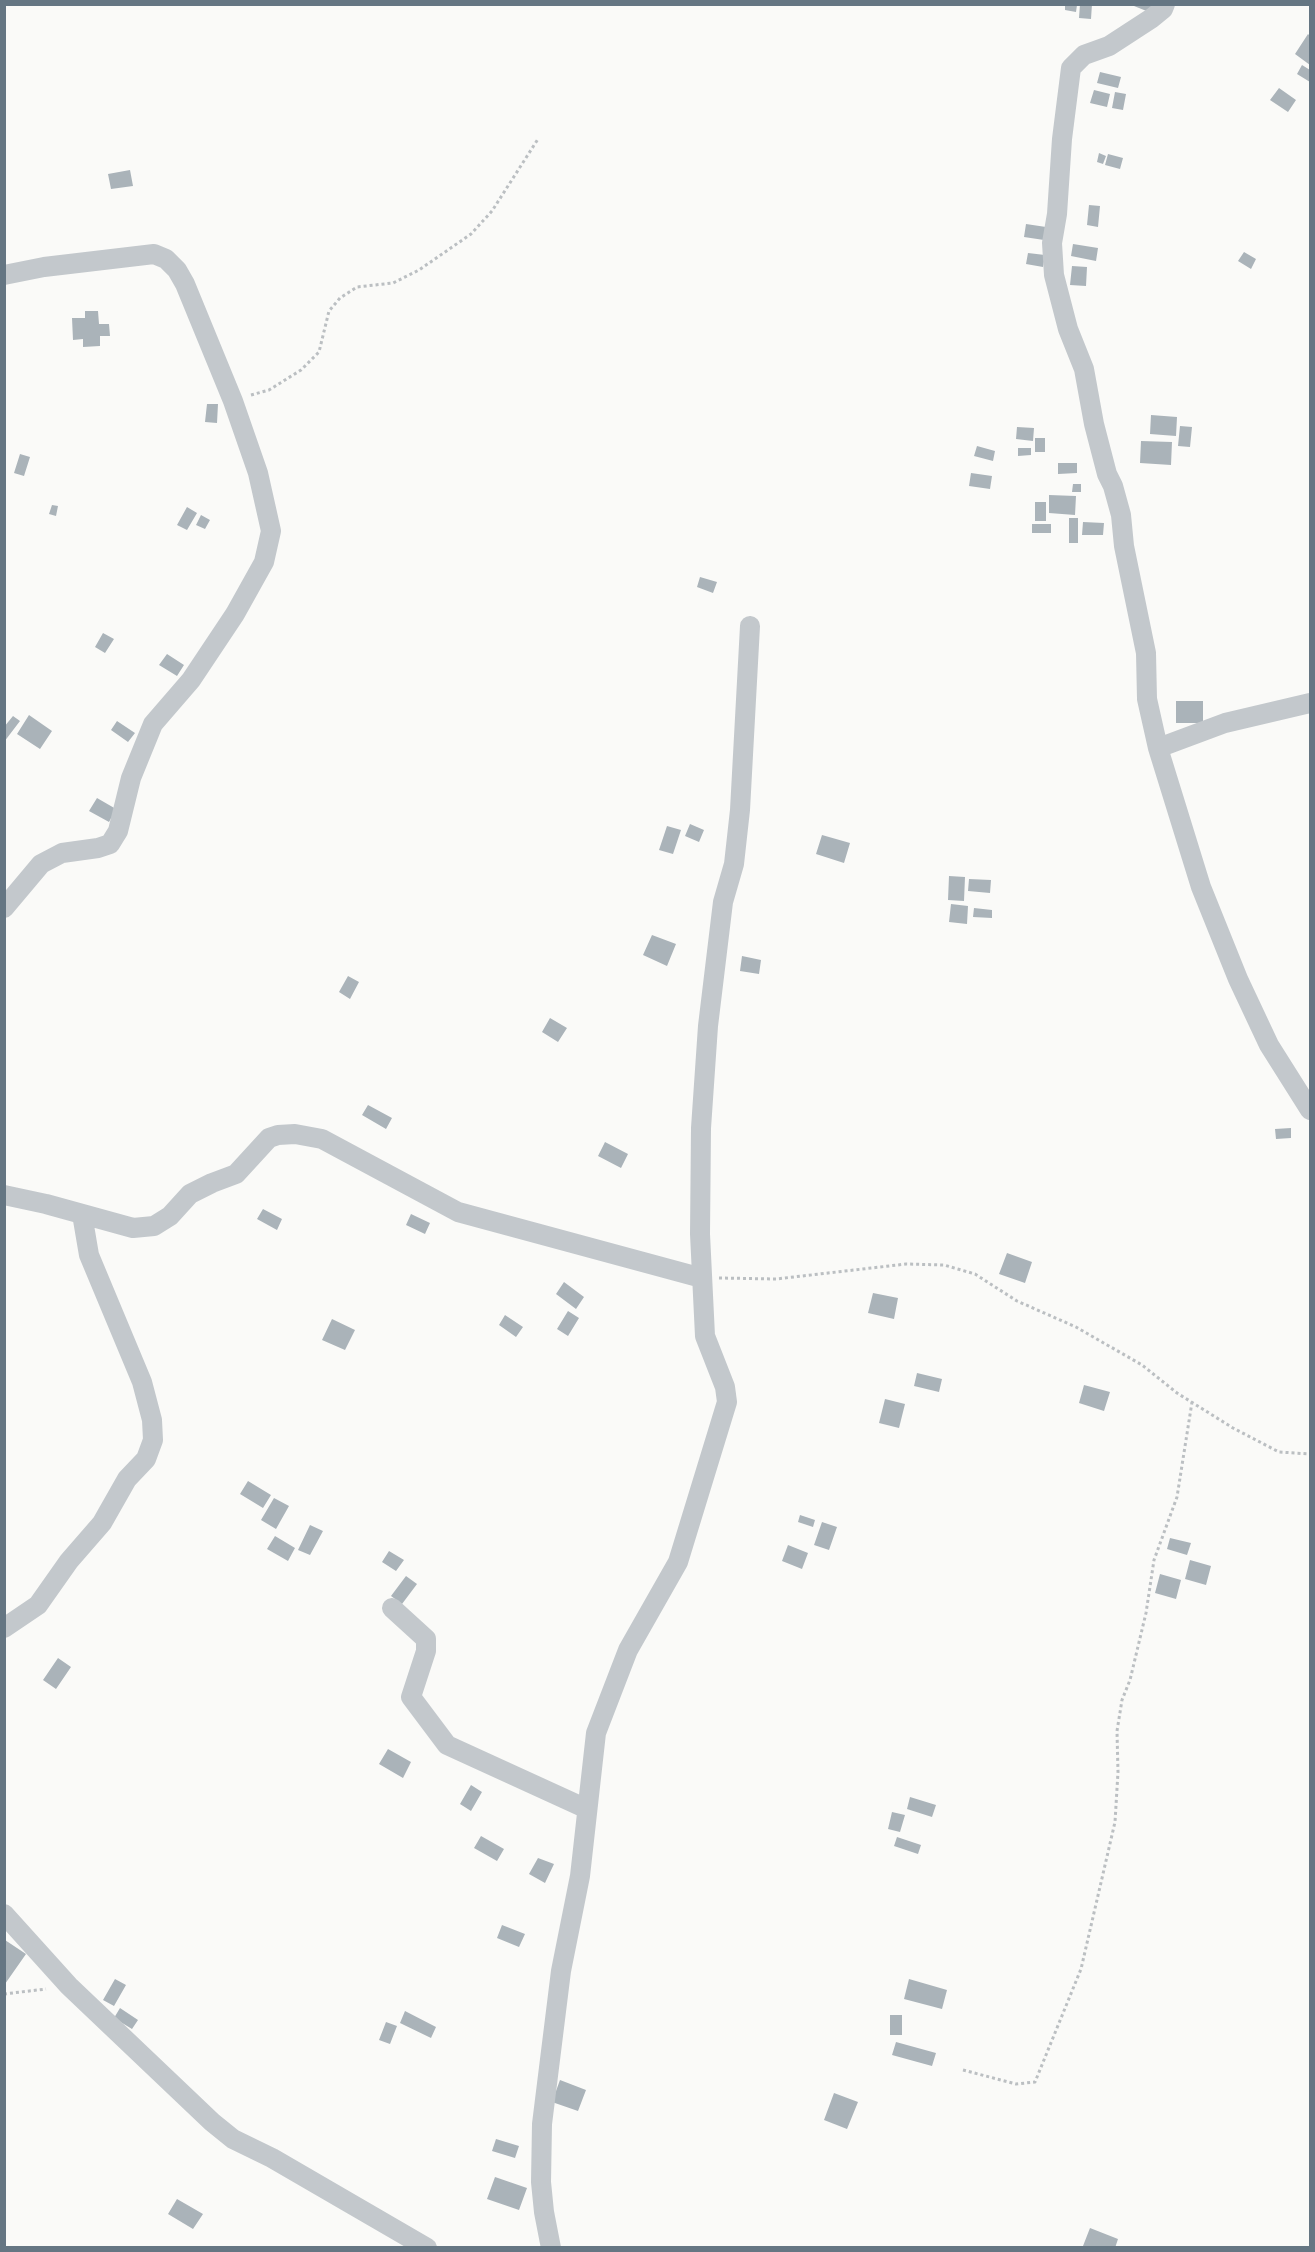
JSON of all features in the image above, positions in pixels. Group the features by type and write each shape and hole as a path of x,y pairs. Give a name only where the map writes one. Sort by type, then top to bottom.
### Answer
{"street":[{"path":"1165,4 1163,9 1152,18 1109,46 1084,54 1071,68 1062,139 1057,214 1052,243 1054,275 1068,329 1084,369 1094,424 1121,515 1124,546 1146,653 1147,699 1158,748 1201,887 1238,979 1269,1045 1311,1110"},
{"path":"4,275 44,267 136,255 154,254 166,259 177,270 185,284 232,401 258,473 271,531 264,562 235,614 191,680 153,724 130,778 118,831 110,844 62,853 41,864 4,908"},
{"path":"551,2247 541,2182 542,2124 561,1971 580,1876 596,1733 628,1650 678,1562 727,1402 725,1387 705,1336 700,1234 700,1128 708,1026 723,902 734,864 739,821 750,626"},
{"path":"1158,748 1225,723 1311,703"},
{"path":"4,1195 133,1228 154,1226 171,1216 190,1194 236,1174 269,1138 295,1134 322,1139 458,1212 702,1278"},
{"path":"4,1628 38,1605 69,1561 102,1523 127,1479 146,1459 153,1440 152,1420 142,1382 89,1255 82,1214"},
{"path":"392,1608 426,1639 426,1651 411,1697 447,1745 586,1809"},
{"path":"4,1914 69,1986 212,2122 233,2139 272,2158 427,2247"}],"path":[{"path":"232,401 269,390 302,370 319,352 329,311 340,298 357,287 393,283 419,270 471,234 492,211 538,139"},
{"path":"702,1278 776,1278 906,1264 944,1265 975,1274 1017,1301 1076,1327 1142,1365 1192,1402 1233,1428 1279,1452 1311,1455"},
{"path":"963,2070 1016,2084 1035,2082 1081,1969 1115,1822 1118,1731 1122,1700 1130,1680 1146,1613 1154,1560 1177,1497 1192,1402"},
{"path":"4,1994 69,1986"}],"building":[{"path":"1080,4 1092,4 1091,19 1079,18"},
{"path":"1129,4 1152,4 1149,12"},
{"path":"1065,5 1077,5 1076,12 1065,10"},
{"path":"1308,34 1310,36 1310,65 1295,54"},
{"path":"1302,65 1310,70 1310,82 1297,74"},
{"path":"1100,72 1121,77 1118,88 1097,83"},
{"path":"1279,88 1296,100 1288,112 1270,100"},
{"path":"1094,90 1110,94 1107,107 1090,103"},
{"path":"1115,92 1126,94 1123,110 1112,108"},
{"path":"1099,153 1106,156 1103,164 1097,162"},
{"path":"1108,154 1123,158 1120,169 1105,165"},
{"path":"130,170 133,186 111,189 108,174"},
{"path":"1089,205 1100,206 1098,227 1087,225"},
{"path":"1026,224 1046,227 1044,240 1024,237"},
{"path":"1073,244 1098,248 1096,261 1071,256"},
{"path":"1244,252 1256,259 1251,269 1238,261"},
{"path":"1028,253 1045,255 1043,267 1026,264"},
{"path":"1072,266 1087,267 1086,286 1070,285"},
{"path":"85,311 98,311 99,324 109,324 110,336 100,336 100,346 83,347 83,339 73,340 72,318 85,318"},
{"path":"207,404 218,404 217,423 205,422"},
{"path":"1151,415 1177,417 1176,436 1150,434"},
{"path":"1180,426 1192,427 1190,447 1178,446"},
{"path":"1017,427 1034,428 1033,441 1016,439"},
{"path":"1035,438 1045,438 1045,452 1035,452"},
{"path":"1141,441 1172,442 1171,465 1140,463"},
{"path":"977,446 995,451 993,461 974,456"},
{"path":"1018,448 1031,448 1031,455 1018,456"},
{"path":"20,454 30,457 24,476 14,473"},
{"path":"1058,463 1077,463 1077,473 1058,474"},
{"path":"971,473 992,476 990,489 969,486"},
{"path":"1073,484 1081,484 1081,492 1072,492"},
{"path":"1049,495 1076,496 1075,515 1049,513"},
{"path":"1035,502 1046,502 1046,521 1035,521"},
{"path":"52,505 58,506 56,516 49,514"},
{"path":"187,507 197,513 187,530 177,525"},
{"path":"201,515 210,520 205,529 196,525"},
{"path":"1069,518 1078,518 1078,543 1069,543"},
{"path":"1083,522 1104,523 1103,535 1082,535"},
{"path":"1032,524 1051,524 1051,533 1032,533"},
{"path":"700,577 717,582 713,593 697,587"},
{"path":"103,633 114,639 105,653 95,647"},
{"path":"167,654 184,665 177,676 159,665"},
{"path":"1176,701 1203,701 1203,723 1176,723"},
{"path":"29,715 52,731 40,749 17,734"},
{"path":"13,716 20,721 4,742 4,727"},
{"path":"117,721 135,733 128,742 111,730"},
{"path":"97,798 116,809 109,822 89,811"},
{"path":"690,824 704,830 699,842 685,836"},
{"path":"667,826 681,830 673,854 659,850"},
{"path":"822,835 850,843 844,863 816,854"},
{"path":"949,876 965,877 964,901 948,900"},
{"path":"969,879 991,880 990,893 968,891"},
{"path":"951,904 968,906 967,924 949,922"},
{"path":"974,908 992,910 992,918 973,917"},
{"path":"652,935 676,944 667,966 643,955"},
{"path":"742,956 761,960 759,974 740,971"},
{"path":"348,976 359,982 350,999 339,992"},
{"path":"550,1018 567,1028 558,1042 542,1032"},
{"path":"368,1105 392,1118 386,1129 362,1115"},
{"path":"1291,1128 1291,1138 1276,1139 1275,1129"},
{"path":"605,1142 628,1154 621,1168 598,1156"},
{"path":"263,1209 282,1219 277,1230 257,1219"},
{"path":"411,1214 430,1223 425,1234 406,1225"},
{"path":"1007,1253 1032,1262 1025,1283 999,1274"},
{"path":"564,1282 584,1297 576,1309 556,1294"},
{"path":"873,1293 898,1298 894,1319 868,1313"},
{"path":"568,1311 579,1318 568,1336 557,1329"},
{"path":"505,1315 523,1327 516,1337 499,1325"},
{"path":"332,1319 355,1330 345,1350 322,1340"},
{"path":"917,1373 942,1379 939,1392 914,1386"},
{"path":"1084,1385 1110,1392 1104,1411 1079,1403"},
{"path":"885,1399 905,1404 899,1428 879,1423"},
{"path":"248,1481 271,1495 263,1508 240,1494"},
{"path":"274,1498 289,1506 276,1529 261,1520"},
{"path":"800,1515 815,1520 813,1527 798,1522"},
{"path":"822,1522 837,1527 829,1550 814,1545"},
{"path":"310,1525 323,1531 310,1555 298,1550"},
{"path":"275,1536 295,1548 288,1561 267,1549"},
{"path":"1170,1538 1191,1543 1187,1555 1167,1549"},
{"path":"788,1545 808,1553 802,1569 782,1561"},
{"path":"389,1551 404,1560 396,1571 382,1562"},
{"path":"1190,1560 1211,1566 1206,1585 1185,1579"},
{"path":"1160,1574 1181,1580 1176,1599 1155,1593"},
{"path":"406,1576 417,1584 402,1604 391,1596"},
{"path":"58,1658 71,1667 56,1689 43,1680"},
{"path":"388,1749 411,1762 403,1778 379,1764"},
{"path":"471,1785 482,1792 471,1811 460,1804"},
{"path":"910,1797 936,1805 932,1817 907,1809"},
{"path":"892,1812 905,1815 900,1832 888,1829"},
{"path":"481,1836 504,1849 497,1861 474,1848"},
{"path":"897,1837 921,1845 918,1854 894,1846"},
{"path":"538,1858 554,1864 545,1883 529,1874"},
{"path":"502,1925 525,1934 519,1947 497,1938"},
{"path":"5,1940 26,1954 5,1984"},
{"path":"115,1979 126,1985 114,2006 103,2000"},
{"path":"909,1979 947,1990 942,2009 904,1999"},
{"path":"120,2008 138,2020 132,2029 114,2018"},
{"path":"405,2011 436,2027 431,2038 400,2023"},
{"path":"890,2015 902,2015 902,2035 890,2035"},
{"path":"386,2022 397,2026 390,2044 379,2040"},
{"path":"896,2042 936,2053 932,2066 892,2055"},
{"path":"560,2080 586,2090 578,2111 552,2102"},
{"path":"834,2093 858,2102 847,2129 824,2120"},
{"path":"496,2139 519,2146 515,2158 492,2151"},
{"path":"495,2177 527,2188 519,2210 487,2199"},
{"path":"177,2199 203,2214 193,2229 168,2214"},
{"path":"1090,2228 1118,2239 1115,2248 1083,2246"}]}
